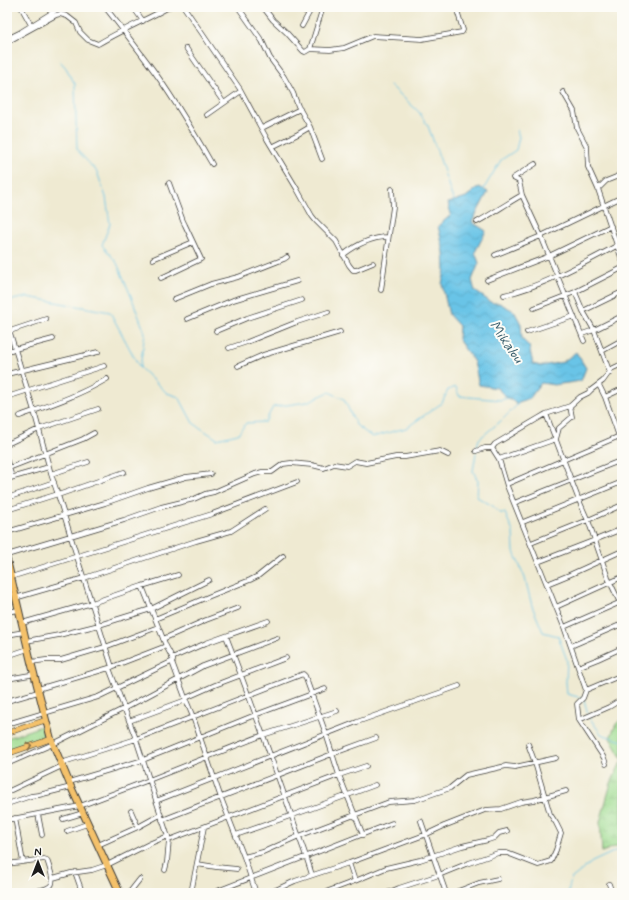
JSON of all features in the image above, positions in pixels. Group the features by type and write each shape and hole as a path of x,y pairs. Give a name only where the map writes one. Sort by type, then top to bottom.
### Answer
{"highway":[{"path":"7,560 11,577 10,590 16,598 38,691 52,741 61,765 120,893"}],"main road":[{"path":"7,733 45,716"},
{"path":"7,754 52,741"}],"street":[{"path":"21,7 31,25"},
{"path":"7,42 31,25 61,7"},
{"path":"105,7 148,63 168,92 212,164"},
{"path":"133,7 143,21"},
{"path":"7,39 60,14 67,16 76,23 80,32 88,40 98,44 143,21 164,8 169,7"},
{"path":"184,7 227,68 312,216 336,241 353,270 373,263"},
{"path":"238,7 262,40 270,58 293,92 310,127 322,159"},
{"path":"263,7 273,20 305,52 310,49 330,50 344,48 373,36 422,39 462,32 463,30 456,7"},
{"path":"296,7 309,13"},
{"path":"302,26 309,13 310,7"},
{"path":"310,49 322,7"},
{"path":"186,48 224,103"},
{"path":"207,115 241,91"},
{"path":"563,92 574,111 577,128 587,147 588,167 598,189 622,260"},
{"path":"262,128 300,109"},
{"path":"272,147 310,127"},
{"path":"535,164 513,178 519,181 522,196 567,296 584,341"},
{"path":"598,189 606,181 616,177 622,172"},
{"path":"161,278 201,260 183,221 169,183"},
{"path":"381,290 393,206 392,189"},
{"path":"477,222 522,196"},
{"path":"495,255 541,236 622,197"},
{"path":"488,280 549,256 611,226"},
{"path":"343,254 363,243 381,237 388,237"},
{"path":"153,259 193,242"},
{"path":"504,295 522,290 558,276 622,243"},
{"path":"174,299 211,284 238,277 287,257"},
{"path":"534,308 576,292 622,268"},
{"path":"187,320 233,300 297,281"},
{"path":"476,451 485,448 492,448 495,444 546,414 570,406 598,385 610,373 594,330 583,311 576,292"},
{"path":"583,311 622,292"},
{"path":"216,331 247,318 302,300"},
{"path":"229,348 328,312"},
{"path":"528,332 574,316"},
{"path":"582,334 594,330 622,316"},
{"path":"8,331 46,319"},
{"path":"7,323 8,331 28,390 51,474 99,625 110,667 130,721 168,838 168,858 165,870"},
{"path":"238,366 263,355 340,332"},
{"path":"7,351 53,339"},
{"path":"602,351 622,340"},
{"path":"7,374 98,352"},
{"path":"609,370 622,364"},
{"path":"7,397 104,366"},
{"path":"20,416 94,387 107,379"},
{"path":"598,385 621,436 622,445"},
{"path":"604,397 622,389"},
{"path":"556,439 559,428 572,417 570,406"},
{"path":"7,444 39,429 98,409"},
{"path":"546,414 588,520 610,582 621,603 564,627"},
{"path":"9,468 83,439 94,433"},
{"path":"507,484 621,436"},
{"path":"500,459 556,439"},
{"path":"492,448 500,459 514,503 523,522 564,627 586,690 583,698 577,704 579,720 604,758 606,764"},
{"path":"7,555 124,520 161,507 194,499 214,492 254,474 272,472 283,464 291,463 312,465 324,468 334,464 347,466 355,461 366,463 440,451 448,455"},
{"path":"514,503 622,460"},
{"path":"7,461 12,477"},
{"path":"51,474 88,462"},
{"path":"7,479 49,467"},
{"path":"7,510 124,472"},
{"path":"7,532 186,477 211,474"},
{"path":"7,498 54,482"},
{"path":"11,577 212,514 297,482"},
{"path":"523,522 622,482"},
{"path":"531,543 622,505"},
{"path":"16,598 231,531 265,509"},
{"path":"538,562 622,529"},
{"path":"546,584 622,551"},
{"path":"155,619 250,580 258,576 283,556"},
{"path":"22,623 92,603 178,575"},
{"path":"556,607 622,577"},
{"path":"26,641 59,635 99,625 151,609 209,580"},
{"path":"142,586 172,660 256,893"},
{"path":"163,639 238,608"},
{"path":"7,612 19,610"},
{"path":"7,724 45,716 98,697 206,643 268,621"},
{"path":"571,646 622,624"},
{"path":"31,662 61,660 105,647 158,627"},
{"path":"7,635 24,632"},
{"path":"226,636 278,775 312,875"},
{"path":"7,764 52,741 125,708 203,666 277,638"},
{"path":"7,701 110,667 166,646"},
{"path":"578,667 622,648"},
{"path":"7,656 14,655 28,649"},
{"path":"130,721 186,700 188,697 208,688 286,658"},
{"path":"7,679 34,673"},
{"path":"7,792 61,765 136,739 303,674 320,716 339,775 363,835"},
{"path":"586,690 622,675"},
{"path":"156,801 364,719 459,686"},
{"path":"10,803 39,795 143,760 255,715 325,689"},
{"path":"579,720 622,699"},
{"path":"7,820 80,806 263,735 337,711"},
{"path":"162,820 376,738"},
{"path":"387,893 498,852 507,853 538,866 550,861 556,850 561,833 550,814 535,762 528,744"},
{"path":"244,857 263,852 299,836 389,802 415,800 450,788 466,775 506,766 515,767 556,758"},
{"path":"53,878 75,872 92,870 107,865 151,843 204,826 366,766"},
{"path":"236,835 292,816 375,784"},
{"path":"269,893 290,882 348,863 486,810 501,809 521,802 566,791"},
{"path":"131,811 138,827"},
{"path":"63,819 83,813"},
{"path":"38,814 42,835"},
{"path":"98,845 138,827 160,815"},
{"path":"15,818 23,862"},
{"path":"421,820 446,893"},
{"path":"67,831 88,824"},
{"path":"212,893 392,824"},
{"path":"191,893 204,826"},
{"path":"323,893 386,868 488,840 494,838 499,833 507,831"},
{"path":"7,864 46,860 53,878 53,884 50,888 51,893"},
{"path":"348,863 355,881"},
{"path":"197,864 237,869"},
{"path":"75,872 81,888"},
{"path":"453,893 479,883 498,878"},
{"path":"128,893 140,880"},
{"path":"609,884 612,893"},
{"path":"27,893 50,888"}],"green space":[{"path":"622,718 622,759 610,738 616,724"},
{"path":"41,726 44,737 43,739 7,752 7,738"},
{"path":"622,760 622,844 602,852 600,822 611,783"}],"water":[{"path":"479,187 488,192 472,222 486,231 475,252 479,263 472,280 475,291 492,303 499,303 514,311 521,324 522,339 529,346 533,364 541,366 563,362 576,352 586,368 581,381 554,385 541,383 530,398 516,403 506,397 497,388 479,385 474,362 458,339 459,326 449,315 442,284 445,270 444,252 438,226 451,215 448,203 466,197"}],"waterway":[{"path":"60,61 66,68 75,84 77,150 97,172 106,197 110,224 102,245 117,263 145,333 140,368"},
{"name":"Mikalou","path":"390,85 419,112 428,126 454,201"},
{"path":"483,190 501,160 516,150 519,137 517,130"},
{"path":"7,301 28,297 110,312 140,368 167,393 179,397 193,423 217,439 238,434 246,423 265,422 273,407 307,402 329,392 344,399 356,425 372,437 406,428 442,403 448,390 456,387 459,396 500,400 508,398"},
{"name":"Mikalou","path":"476,450 479,439 502,420 517,405 518,402"},
{"name":"Mikalou","path":"476,453 473,471 478,481 477,497 493,506 500,513 505,513 513,532 514,552 525,578 532,606 543,632 558,636 567,660 567,694 582,698"},
{"name":"Mikalou","path":"584,700 588,714"},
{"name":"Mikalou","path":"589,717 601,734 622,741"},
{"name":"Mikalou","path":"568,893 571,879 592,862 622,848"}]}
